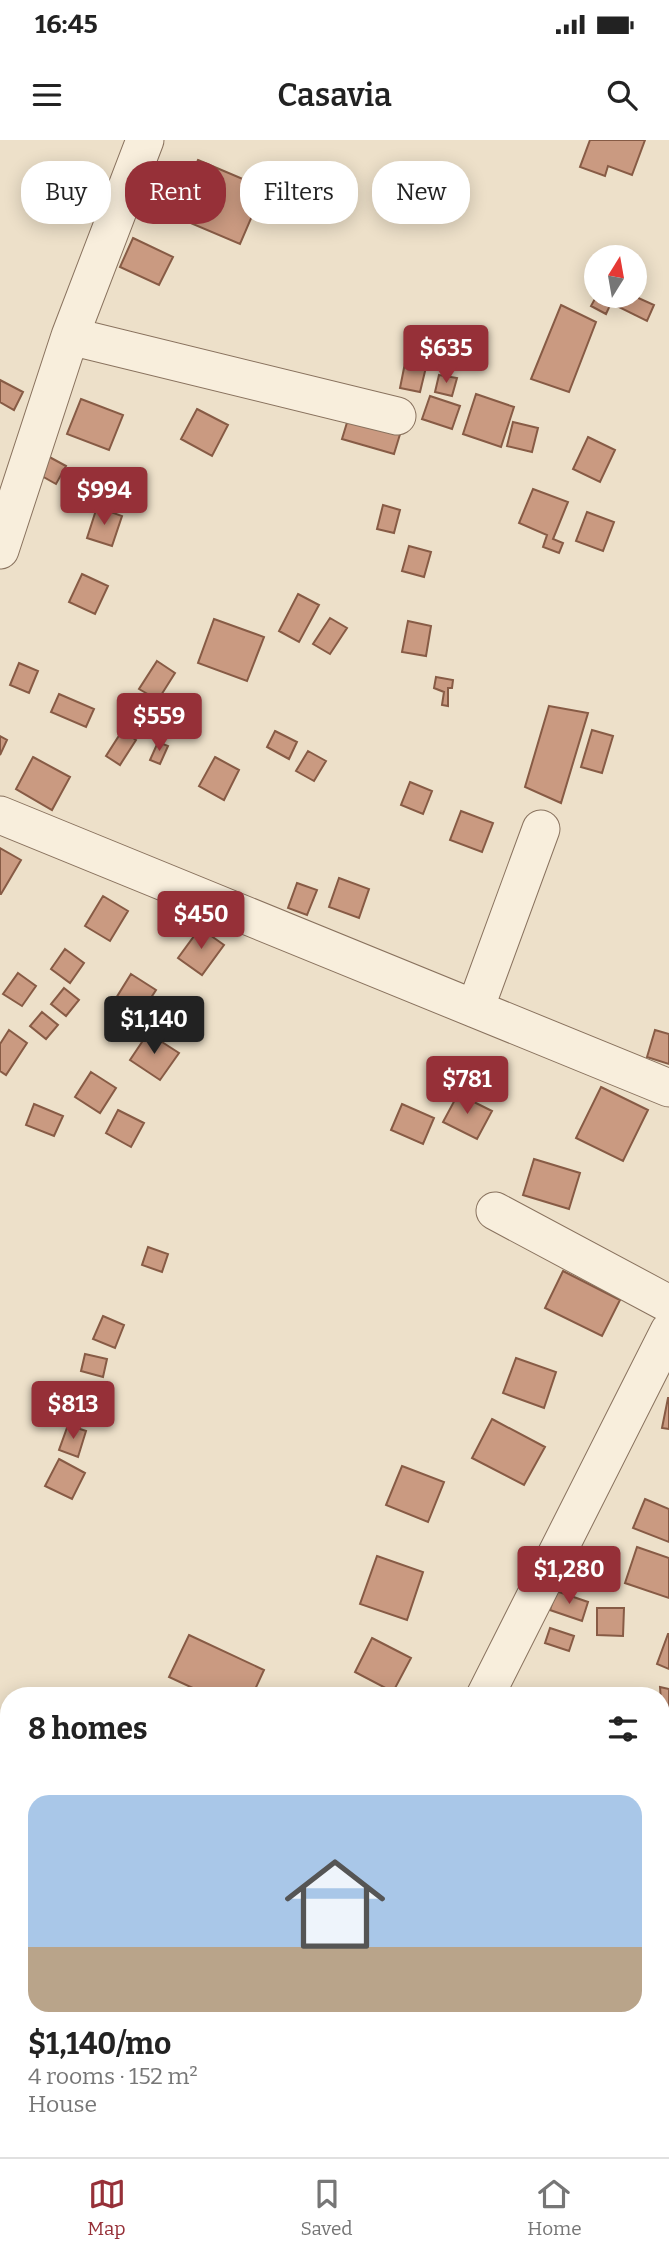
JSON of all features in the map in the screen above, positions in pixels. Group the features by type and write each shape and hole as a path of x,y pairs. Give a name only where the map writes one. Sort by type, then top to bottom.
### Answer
{"street":[{"path":"0,550 71,336 145,140"},
{"path":"71,336 397,416"},
{"path":"0,815 669,1088"},
{"path":"475,1009 541,829"},
{"path":"495,1212 669,1304"},
{"path":"490,1687 669,1331"}],"building":[{"path":"590,140 645,140 632,175 608,166 605,176 580,167"},
{"path":"226,172 240,178 240,224 249,224 240,244 193,224 226,224"},
{"path":"133,238 173,257 159,285 120,267"},
{"path":"648,302 654,305 647,321 621,308 648,308"},
{"path":"561,305 596,322 569,392 531,379"},
{"path":"595,308 609,308 606,314"},
{"path":"406,358 427,363 420,392 400,388"},
{"path":"439,375 457,378 452,396 435,392"},
{"path":"0,380 23,392 14,410 0,402"},
{"path":"476,394 514,407 501,447 463,434"},
{"path":"430,396 460,406 452,429 422,419"},
{"path":"81,399 123,415 109,450 67,434"},
{"path":"197,409 228,425 212,456 181,439"},
{"path":"349,416 401,431 394,454 342,439"},
{"path":"513,422 538,428 532,452 507,446"},
{"path":"588,437 615,450 600,482 573,469"},
{"path":"42,453 66,466 56,484 33,471"},
{"path":"117,469 139,479 131,496 108,486"},
{"path":"533,489 568,502 553,539 563,543 559,553 543,547 547,535 519,523"},
{"path":"383,505 400,510 394,533 377,529"},
{"path":"97,507 122,516 112,546 87,538"},
{"path":"587,512 614,522 603,551 576,541"},
{"path":"409,546 431,552 424,577 402,571"},
{"path":"82,574 108,586 95,614 69,602"},
{"path":"298,594 319,605 299,642 279,631"},
{"path":"330,618 347,628 330,654 313,644"},
{"path":"214,619 264,637 247,681 198,663"},
{"path":"408,621 431,626 426,656 402,652"},
{"path":"157,661 175,673 158,700 139,689"},
{"path":"19,663 38,671 29,693 10,685"},
{"path":"436,677 453,680 452,688 448,688 448,706 442,705 444,692 434,688"},
{"path":"59,694 94,709 86,727 51,712"},
{"path":"549,706 588,713 561,803 525,787"},
{"path":"592,730 613,736 602,773 581,767"},
{"path":"122,731 136,740 120,765 106,756"},
{"path":"275,731 297,742 289,759 267,747"},
{"path":"0,736 7,740 0,755"},
{"path":"158,742 168,746 160,764 150,760"},
{"path":"308,751 326,761 314,781 296,771"},
{"path":"33,757 70,777 52,810 16,789"},
{"path":"215,757 239,770 224,800 199,786"},
{"path":"410,782 432,791 423,814 401,805"},
{"path":"461,811 493,823 482,852 450,840"},
{"path":"0,848 21,860 1,894 0,894"},
{"path":"339,878 369,889 359,918 329,907"},
{"path":"297,883 317,890 307,915 288,908"},
{"path":"103,896 128,911 110,941 85,926"},
{"path":"200,928 224,945 202,975 178,958"},
{"path":"65,949 84,963 70,983 51,969"},
{"path":"18,973 36,986 22,1006 3,994"},
{"path":"131,974 156,990 132,1027 108,1011"},
{"path":"64,988 79,1000 66,1016 51,1004"},
{"path":"42,1012 58,1025 46,1039 30,1026"},
{"path":"9,1030 27,1043 6,1075 0,1071 0,1044"},
{"path":"655,1030 669,1034 669,1064 647,1057"},
{"path":"148,1033 179,1053 160,1080 130,1060"},
{"path":"91,1072 116,1088 100,1113 75,1097"},
{"path":"601,1087 648,1110 623,1161 576,1138"},
{"path":"458,1094 492,1111 477,1139 443,1122"},
{"path":"34,1104 63,1116 54,1136 26,1125"},
{"path":"402,1104 434,1118 423,1144 391,1130"},
{"path":"118,1110 144,1123 131,1147 106,1133"},
{"path":"534,1159 580,1173 569,1209 523,1195"},
{"path":"148,1247 168,1254 162,1272 142,1265"},
{"path":"563,1271 620,1300 602,1336 545,1308"},
{"path":"103,1316 124,1325 115,1348 93,1339"},
{"path":"85,1354 107,1359 103,1377 81,1371"},
{"path":"516,1358 556,1372 544,1408 503,1393"},
{"path":"79,1386 95,1392 87,1414 71,1407"},
{"path":"669,1398 669,1429 662,1428"},
{"path":"492,1419 545,1447 524,1485 472,1458"},
{"path":"68,1425 86,1431 78,1457 59,1450"},
{"path":"59,1459 85,1473 72,1499 45,1486"},
{"path":"402,1466 444,1482 428,1522 386,1505"},
{"path":"645,1499 669,1509 669,1542 633,1528"},
{"path":"637,1547 669,1558 669,1598 625,1583"},
{"path":"377,1556 423,1572 407,1620 360,1604"},
{"path":"556,1591 588,1602 582,1621 550,1610"},
{"path":"597,1608 624,1608 623,1636 597,1635"},
{"path":"550,1628 574,1636 569,1651 545,1643"},
{"path":"669,1634 669,1669 657,1664"},
{"path":"189,1635 264,1670 256,1687 191,1687 169,1677"},
{"path":"372,1638 411,1658 396,1687 384,1687 355,1672"}]}
